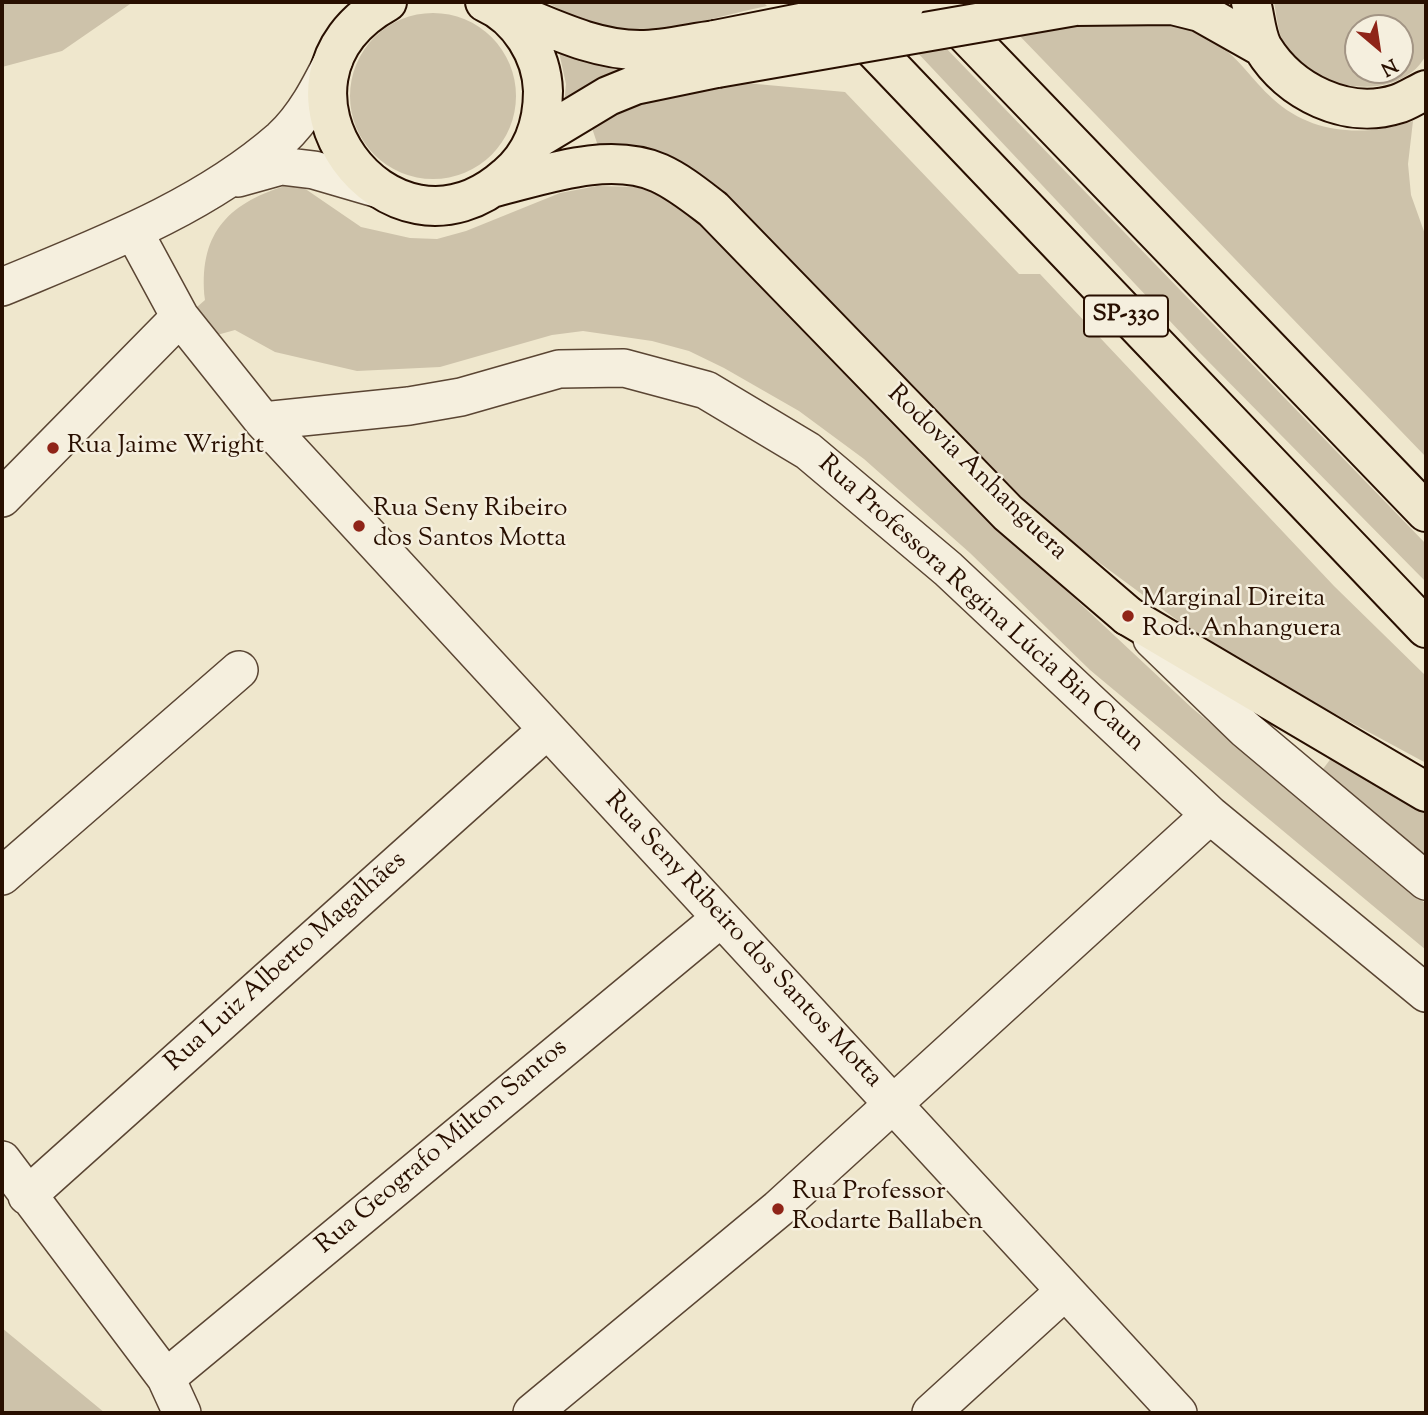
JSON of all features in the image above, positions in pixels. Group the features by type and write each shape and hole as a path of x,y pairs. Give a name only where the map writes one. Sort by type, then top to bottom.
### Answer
{"main road":[{"path":"487,2 594,44 616,48 716,54 1075,6 1172,5 1200,12 1262,47 1282,71 1304,90 1328,102 1363,109 1397,104 1426,90"},
{"path":"379,5 349,32 335,58 327,87 329,117 338,145 355,170 379,189 406,201 436,205 466,201 495,187 518,167 535,140 543,99 542,78 532,48 514,22 487,2"},
{"name":"SP-330","path":"829,2 1426,628"},
{"path":"535,140 608,96 716,54 906,2"},
{"name":"SP-330","path":"935,2 1426,512"},
{"path":"1251,2 1262,47"},
{"name":"Rodovia Anhanguera","path":"495,187 588,166 619,166 657,172 688,189 713,209 1008,513 1128,617"},
{"path":"1128,617 1426,792"}],"street":[{"path":"2,287 134,232 220,183 282,138 318,91 335,58"},
{"path":"220,183 281,166 314,170 379,189"},
{"name":"Rua Seny Ribeiro dos Santos Motta","path":"134,232 180,317 263,421 1178,1413"},
{"path":"2,498 180,317"},
{"name":"Rua Professora Regina Lúcia Bin Caun","path":"263,421 409,406 461,397 559,369 624,368 706,390 818,459 948,569 1210,815 1426,993"},
{"name":"Rodovia Anhanguera","path":"1128,617 1245,729 1426,881"},
{"path":"2,876 239,670"},
{"name":"Rua Luiz Alberto Magalhães","path":"27,1196 547,730"},
{"path":"532,1413 778,1209 1210,815"},
{"name":"Rua Geografo Milton Santos","path":"166,1378 721,918"},
{"path":"2,1160 166,1378 182,1413"},
{"path":"931,1413 1065,1291"}],"shaded area":[{"path":"2,2 133,2 62,51 2,67"},
{"path":"546,2 763,2 767,6 676,27 622,31 593,25"},
{"path":"1274,2 1426,2 1426,56 1414,70 1414,14 1344,14 1344,84 1385,84 1377,86 1357,87 1337,83 1319,76 1302,65 1289,51 1280,34"},
{"path":"433,13 465,19 492,37 510,64 516,96 510,128 492,155 465,173 433,179 401,173 374,155 356,128 350,96 356,64 374,37 401,19"},
{"path":"1136,16 1184,28 1212,40 1229,53 1273,99 1305,120 1340,130 1358,131 1413,121 1408,164 1411,195 1426,237 1426,457 1015,31"},
{"path":"557,43 645,64 564,105 566,84"},
{"path":"943,45 1426,544 1426,582 1199,352 915,50"},
{"path":"723,81 845,92 1019,274 1040,274 1334,586 1426,676 1426,763 1326,709 1181,623 1021,505 716,186 692,170 598,146 592,128 623,111 688,89"},
{"path":"285,186 304,188 361,227 410,238 437,239 466,231 560,193 597,186 635,187 666,196 698,223 935,468 1192,708 1426,904 1426,950 1090,670 970,553 864,459 799,411 689,351 652,341 583,331 552,335 440,367 357,371 275,352 235,330 141,356 205,300 206,258 220,226 247,202"},
{"path":"1332,757 1426,809 1426,862 1320,773"},
{"path":"2,1328 105,1413 2,1413"}],"place":[{"name":"Rua Jaime Wright","path":"53,448"},
{"name":"Rua Seny Ribeiro dos Santos Motta","path":"359,526"},
{"name":"Marginal Direita Rod. Anhanguera","path":"1128,616"},
{"name":"Rua Professor Rodarte Ballaben","path":"778,1209"}]}
